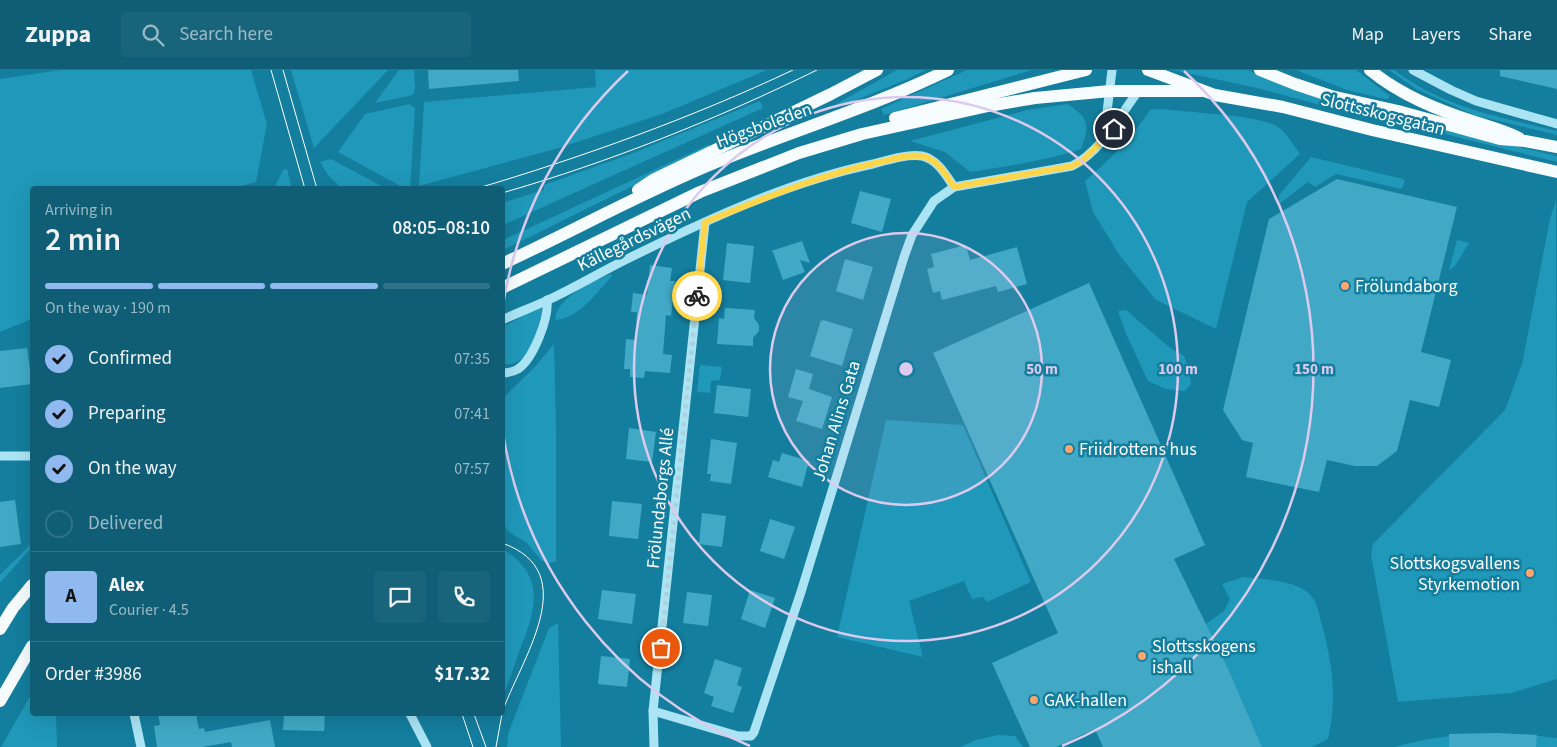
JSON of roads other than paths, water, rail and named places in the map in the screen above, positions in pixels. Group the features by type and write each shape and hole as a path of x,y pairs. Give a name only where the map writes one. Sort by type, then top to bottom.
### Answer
{"main road":[{"name":"Högsboleden","path":"595,219 653,180 824,98 876,70"},
{"name":"Högsboleden","path":"505,263 655,189 718,161 866,107 948,70"},
{"name":"Högsboleden","path":"505,287 700,192 799,153 831,138 880,122 1086,70"},
{"name":"Slottsskogsgatan","path":"1148,70 1201,91 1284,107 1363,128 1557,172"},
{"name":"Slottsskogsgatan","path":"1260,70 1331,96 1398,110 1500,139 1557,147"},
{"name":"Slottsskogsgatan","path":"1370,70 1397,89 1434,107 1504,130 1525,141"},
{"name":"Högsboleden","path":"799,153 862,134 988,106 1035,98 1110,91"},
{"name":"Slottsskogsgatan","path":"1110,91 1201,91"},
{"path":"0,629 13,608 30,587"},
{"path":"0,700 30,649"}],"street":[{"path":"1104,138 1112,70"},
{"path":"1413,70 1476,101 1557,124"},
{"name":"Johan Alins Gata","path":"653,711 738,736 751,736 754,732 801,592 912,235 934,201 954,187 1072,166 1082,161 1114,129 1139,90"},
{"name":"Källegårdsvägen","path":"505,319 705,222 840,171 902,157 921,156 931,160 941,169 954,187"},
{"name":"Frölundaborgs Allé","path":"654,747 653,711 705,222"},
{"path":"505,372 516,370 525,362 544,327 548,309 547,300"},
{"path":"0,456 30,456"},
{"path":"134,716 141,747"},
{"path":"411,716 427,747"}],"tram line":[{"path":"271,70 304,186"},
{"path":"283,70 316,186"},
{"path":"485,186 636,136 793,70"},
{"path":"505,192 583,168 662,138 741,106 817,70"},
{"path":"505,545 527,557 540,575 543,596 540,620 532,644 505,705"},
{"path":"463,716 473,747"},
{"path":"475,716 486,747"},
{"path":"496,747 502,716"}],"place":[{"name":"Frölundaborg","path":"1345,286"},
{"name":"Friidrottens hus","path":"1069,449"},
{"name":"Slottskogsvallens Styrkemotion","path":"1530,573"},
{"name":"Slottsskogens ishall","path":"1142,656"},
{"name":"GAK-hallen","path":"1034,700"}]}
